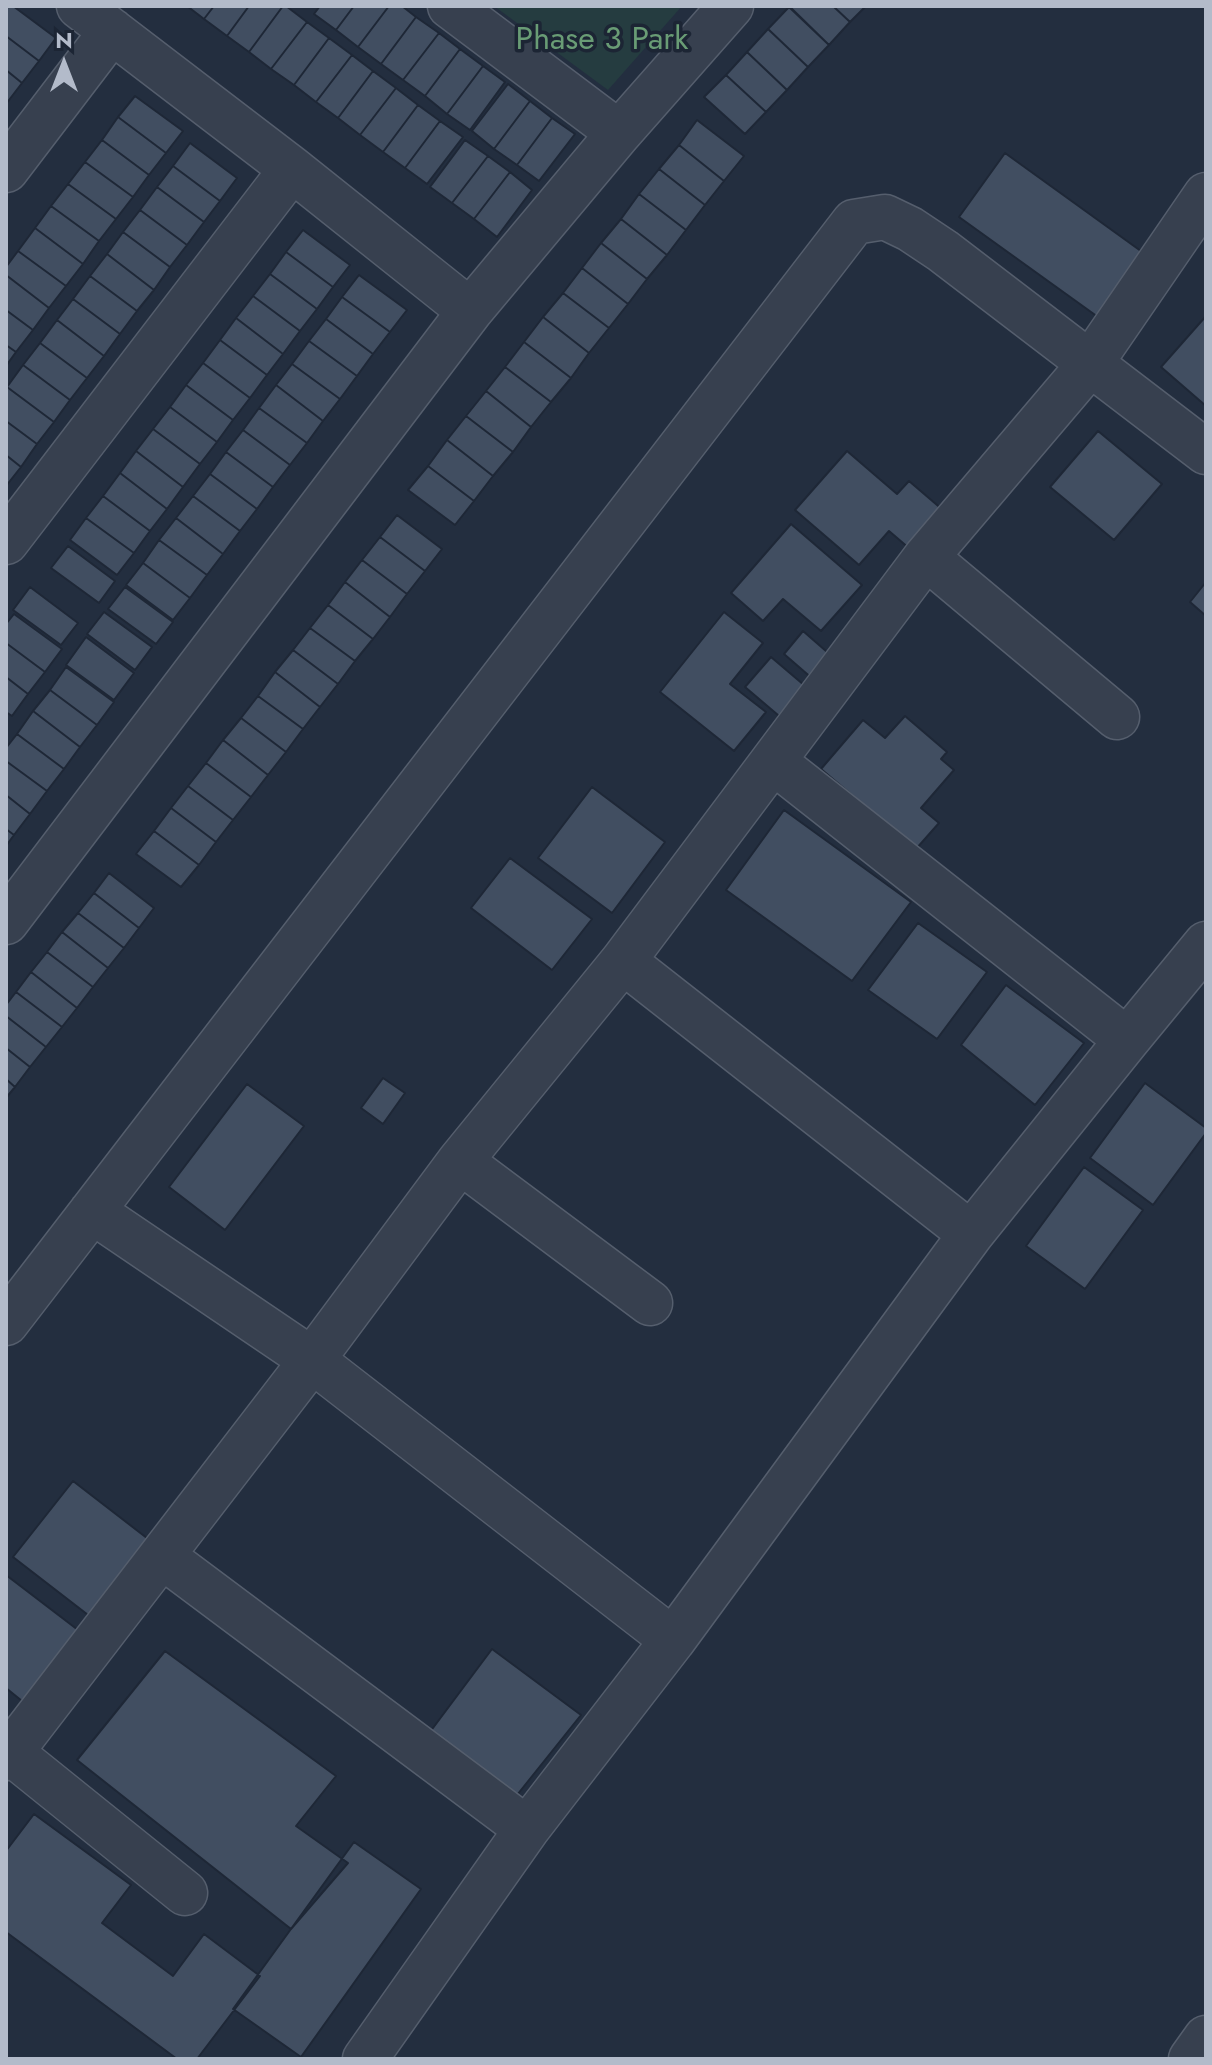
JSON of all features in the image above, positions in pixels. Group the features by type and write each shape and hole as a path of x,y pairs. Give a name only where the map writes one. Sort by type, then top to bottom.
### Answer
{"street":[{"path":"450,6 619,133"},
{"path":"6,922 470,311 619,133 731,6"},
{"path":"6,170 96,19 470,311"},
{"path":"6,542 292,169"},
{"path":"185,1893 8,1755 312,1360 460,1161 623,961 926,557 1090,364 1206,195"},
{"path":"6,1323 854,222 885,217 910,229 1206,452"},
{"path":"926,557 1117,717"},
{"path":"774,762 1127,1040"},
{"path":"365,2059 527,1829 673,1640 971,1234 1206,944"},
{"path":"623,961 971,1234"},
{"path":"460,1161 650,1303"},
{"path":"92,1211 312,1360 673,1640"},
{"path":"162,1556 527,1829"},
{"path":"1191,2059 1206,2038"}],"green space":[{"name":"Phase 3 Park","path":"494,6 682,6 608,90"}],"building":[{"path":"7,6 13,6 56,38 39,61 6,36"},
{"path":"187,6 214,6 204,19"},
{"path":"214,6 249,6 227,36 204,19"},
{"path":"249,6 283,6 249,52 227,36"},
{"path":"283,6 307,22 271,69 249,52"},
{"path":"320,6 354,6 336,30 314,14"},
{"path":"354,6 389,6 358,47 336,30"},
{"path":"389,6 402,6 416,17 381,64 358,47"},
{"path":"789,6 833,6 850,22 829,45"},
{"path":"833,6 866,6 850,22"},
{"path":"789,7 829,45 808,67 768,29"},
{"path":"416,17 439,33 403,80 381,64"},
{"path":"307,22 329,38 294,85 271,69"},
{"path":"768,29 808,67 787,90 747,52"},
{"path":"439,33 460,49 425,96 403,80"},
{"path":"6,36 39,61 22,83 6,70"},
{"path":"329,38 352,55 316,102 294,85"},
{"path":"460,49 483,66 447,114 425,96"},
{"path":"747,52 787,90 766,112 726,75"},
{"path":"352,55 373,71 338,118 316,102"},
{"path":"483,66 505,82 470,130 447,114"},
{"path":"6,70 22,83 6,104"},
{"path":"373,71 396,88 360,135 338,118"},
{"path":"726,75 766,112 745,134 704,97"},
{"path":"508,84 530,101 494,149 472,131"},
{"path":"396,88 418,105 383,152 360,135"},
{"path":"135,96 183,131 166,153 118,117"},
{"path":"530,101 552,118 517,165 494,149"},
{"path":"418,105 440,121 405,168 383,152"},
{"path":"118,117 166,153 149,175 102,140"},
{"path":"552,118 575,134 539,181 517,165"},
{"path":"697,120 744,156 724,181 679,145"},
{"path":"440,121 463,137 427,184 405,168"},
{"path":"102,140 149,175 133,197 85,162"},
{"path":"465,140 488,156 452,203 430,187"},
{"path":"190,143 237,178 220,201 173,166"},
{"path":"679,145 724,181 705,205 659,169"},
{"path":"1005,153 1145,254 1098,317 959,217"},
{"path":"488,156 510,172 474,219 452,203"},
{"path":"85,162 133,197 116,219 68,184"},
{"path":"173,166 220,201 204,222 157,187"},
{"path":"659,169 705,205 686,230 639,194"},
{"path":"510,172 532,190 497,237 474,219"},
{"path":"68,184 116,219 99,241 51,206"},
{"path":"157,187 204,222 187,245 140,210"},
{"path":"639,194 686,230 667,255 621,219"},
{"path":"51,206 99,241 83,264 35,228"},
{"path":"140,210 187,245 170,267 123,232"},
{"path":"621,219 667,255 647,279 601,243"},
{"path":"35,228 83,264 66,286 18,251"},
{"path":"303,230 350,265 333,287 286,252"},
{"path":"123,232 170,267 154,290 107,254"},
{"path":"601,243 647,279 628,304 582,268"},
{"path":"18,251 66,286 49,308 6,275 6,267"},
{"path":"286,252 333,287 317,309 270,274"},
{"path":"107,254 154,290 137,311 90,276"},
{"path":"582,268 628,304 609,328 563,293"},
{"path":"270,274 317,309 300,331 253,296"},
{"path":"6,275 49,308 33,330 6,310"},
{"path":"359,275 407,310 390,332 342,297"},
{"path":"90,276 137,311 120,334 73,299"},
{"path":"563,293 609,328 589,353 543,317"},
{"path":"253,296 300,331 283,354 236,318"},
{"path":"342,297 390,332 373,354 326,319"},
{"path":"73,299 120,334 104,356 57,320"},
{"path":"6,310 33,330 16,352 6,345"},
{"path":"1206,316 1206,406 1161,367"},
{"path":"543,317 589,353 571,378 524,342"},
{"path":"236,318 283,354 267,375 220,340"},
{"path":"326,319 373,354 357,376 309,341"},
{"path":"57,320 104,356 87,378 40,343"},
{"path":"220,340 267,375 250,398 203,363"},
{"path":"309,341 357,376 340,399 292,364"},
{"path":"524,342 571,378 551,402 505,367"},
{"path":"40,343 87,378 70,400 23,365"},
{"path":"6,345 16,352 6,366"},
{"path":"203,363 250,398 233,420 186,385"},
{"path":"292,364 340,399 323,421 276,385"},
{"path":"23,365 70,400 54,422 7,387"},
{"path":"505,367 551,402 531,427 486,391"},
{"path":"186,385 233,420 217,442 170,407"},
{"path":"276,385 323,421 307,443 259,408"},
{"path":"7,387 54,422 37,444 6,421"},
{"path":"486,391 531,427 513,452 466,416"},
{"path":"170,407 217,442 200,464 153,429"},
{"path":"259,408 307,443 290,465 243,430"},
{"path":"466,416 513,452 493,476 447,440"},
{"path":"6,421 37,444 21,467 6,455"},
{"path":"153,429 200,464 183,487 136,451"},
{"path":"243,430 290,465 273,487 226,452"},
{"path":"1098,431 1162,484 1114,540 1050,487"},
{"path":"447,440 493,476 474,501 428,466"},
{"path":"136,451 183,487 167,509 120,473"},
{"path":"847,451 897,494 909,481 944,511 910,549 889,531 859,565 795,510"},
{"path":"226,452 273,487 257,509 210,474"},
{"path":"6,455 21,467 6,486"},
{"path":"428,466 474,501 455,525 408,490"},
{"path":"120,473 167,509 150,531 103,496"},
{"path":"210,474 257,509 240,531 193,496"},
{"path":"103,496 150,531 134,553 86,518"},
{"path":"193,496 240,531 223,554 176,518"},
{"path":"397,515 442,549 425,571 380,537"},
{"path":"86,518 134,553 117,575 70,540"},
{"path":"176,518 223,554 207,575 159,540"},
{"path":"791,524 862,585 821,631 783,599 763,621 731,593"},
{"path":"380,537 425,571 407,594 362,560"},
{"path":"159,540 207,575 190,598 143,563"},
{"path":"68,546 115,581 99,603 51,568"},
{"path":"362,560 407,594 390,617 345,582"},
{"path":"143,563 190,598 173,620 126,585"},
{"path":"345,582 390,617 373,639 328,605"},
{"path":"1206,582 1206,616 1190,602"},
{"path":"30,587 78,623 61,645 13,610"},
{"path":"125,587 173,622 156,644 108,609"},
{"path":"328,605 373,639 355,661 310,628"},
{"path":"104,612 152,647 135,670 87,634"},
{"path":"724,612 763,643 730,684 766,712 734,751 660,692"},
{"path":"14,614 62,649 45,672 6,643 6,624"},
{"path":"310,628 355,661 338,684 293,650"},
{"path":"803,631 834,658 814,680 784,654"},
{"path":"86,637 134,673 114,700 66,665"},
{"path":"6,643 45,672 28,694 6,677"},
{"path":"293,650 338,684 320,707 275,672"},
{"path":"771,657 811,691 785,721 745,687"},
{"path":"66,667 114,702 97,725 50,690"},
{"path":"275,672 320,707 303,729 258,696"},
{"path":"6,677 28,694 12,716 6,712"},
{"path":"50,690 97,725 80,747 33,711"},
{"path":"258,696 303,729 286,752 241,718"},
{"path":"33,711 80,747 64,769 17,734"},
{"path":"905,716 947,752 941,759 954,770 921,808 939,823 916,849 821,769 863,720 885,738"},
{"path":"241,718 286,752 268,775 223,740"},
{"path":"17,734 64,769 47,791 6,761 6,748"},
{"path":"223,740 268,775 251,797 206,763"},
{"path":"6,761 47,791 30,814 6,795"},
{"path":"206,763 251,797 233,820 188,786"},
{"path":"188,786 233,820 216,842 171,808"},
{"path":"592,787 665,842 612,913 538,858"},
{"path":"6,795 30,814 14,835 6,829"},
{"path":"171,808 216,842 199,865 154,831"},
{"path":"784,810 911,902 852,981 726,890"},
{"path":"6,829 14,835 6,846"},
{"path":"154,831 199,865 181,887 136,854"},
{"path":"510,858 592,919 552,970 471,908"},
{"path":"109,873 154,908 139,928 94,893"},
{"path":"94,893 139,928 124,948 78,913"},
{"path":"78,913 124,948 108,968 62,932"},
{"path":"918,923 987,972 937,1039 868,990"},
{"path":"62,932 108,968 93,987 47,952"},
{"path":"47,952 93,987 77,1008 31,972"},
{"path":"31,972 77,1008 62,1027 16,992"},
{"path":"1006,985 1084,1043 1035,1105 961,1045"},
{"path":"16,992 62,1027 46,1047 6,1016 6,1005"},
{"path":"6,1016 46,1047 30,1067 6,1048"},
{"path":"6,1048 30,1067 15,1087 6,1079"},
{"path":"383,1078 405,1093 383,1124 361,1108"},
{"path":"6,1079 15,1087 6,1098"},
{"path":"1145,1083 1206,1128 1206,1133 1153,1205 1090,1158"},
{"path":"247,1084 304,1126 225,1230 169,1187"},
{"path":"1084,1167 1143,1210 1085,1289 1026,1246"},
{"path":"73,1481 152,1542 92,1618 13,1557"},
{"path":"6,1575 78,1630 22,1701 6,1688"},
{"path":"492,1649 581,1715 513,1800 427,1736"},
{"path":"165,1651 336,1776 296,1826 348,1863 291,1929 77,1760"},
{"path":"34,1814 131,1885 102,1923 173,1976 204,1934 260,1976 197,2059 177,2059 6,1932 6,1851"},
{"path":"354,1842 421,1889 301,2057 233,2009"}]}
